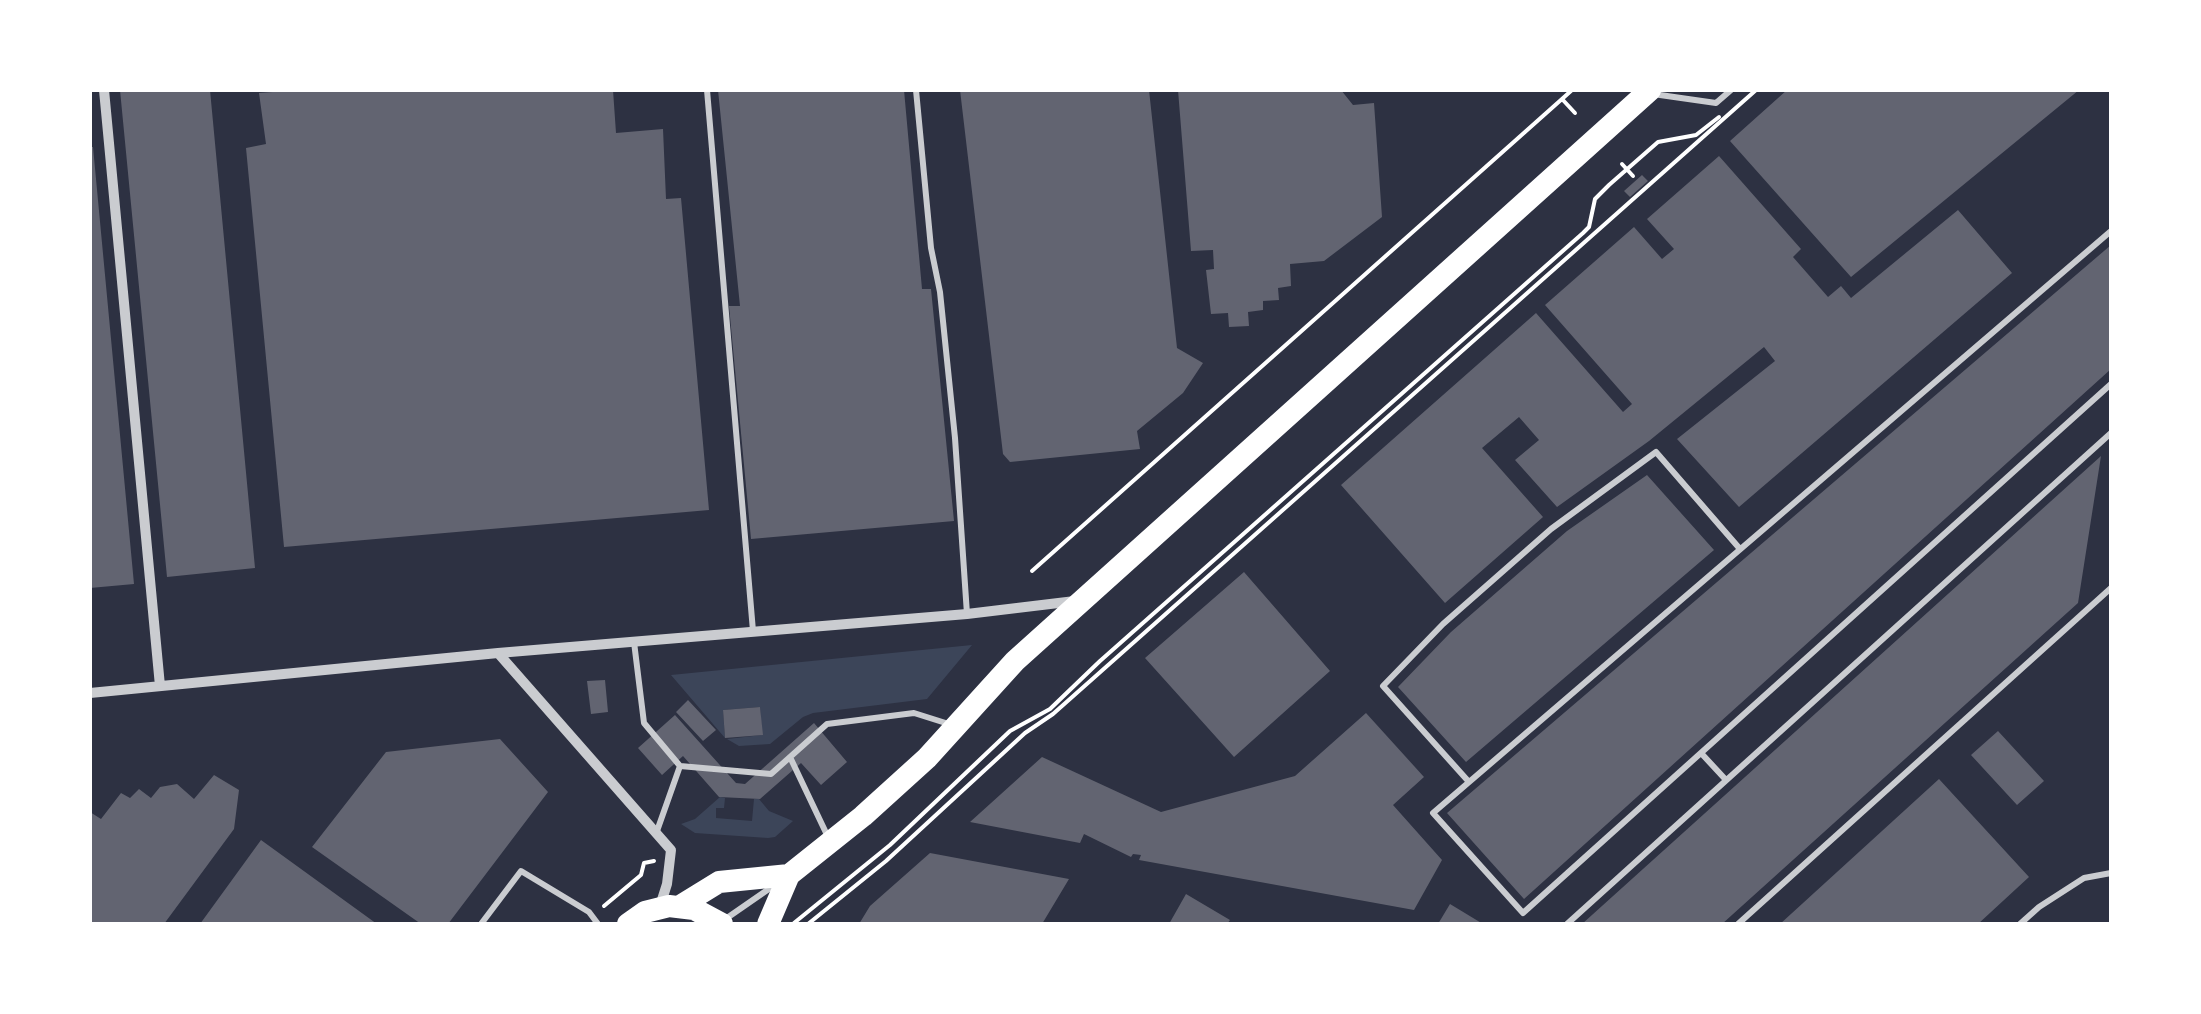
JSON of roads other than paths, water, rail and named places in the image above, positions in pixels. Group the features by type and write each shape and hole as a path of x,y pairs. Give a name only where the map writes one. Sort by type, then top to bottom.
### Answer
{"main road":[{"path":"768,924 789,875 928,758 1016,661 1648,91"},
{"path":"628,924 719,882 789,875"},
{"path":"670,907 694,909 720,923"}],"street":[{"path":"104,90 160,686"},
{"path":"90,693 498,653 966,614 1082,600"},
{"path":"498,653 671,850 667,884 670,907"}],"lane":[{"path":"707,90 753,632"},
{"path":"916,90 955,438 966,614"},
{"path":"1648,91 1716,103 1731,90"},
{"path":"2111,231 1433,813 1523,913 2111,384"},
{"path":"1567,924 2111,433"},
{"path":"1470,782 1383,686 1442,624 1537,541 1656,452 1740,549"},
{"path":"1738,924 2111,588"},
{"path":"634,642 644,723 680,766 771,774 828,724 914,713 958,727"},
{"path":"1700,753 1726,780"},
{"path":"790,757 831,843"},
{"path":"656,832 680,766"},
{"path":"482,924 521,871 592,916 598,924"},
{"path":"2020,924 2084,878 2111,874"},
{"path":"720,923 789,875"}]}
